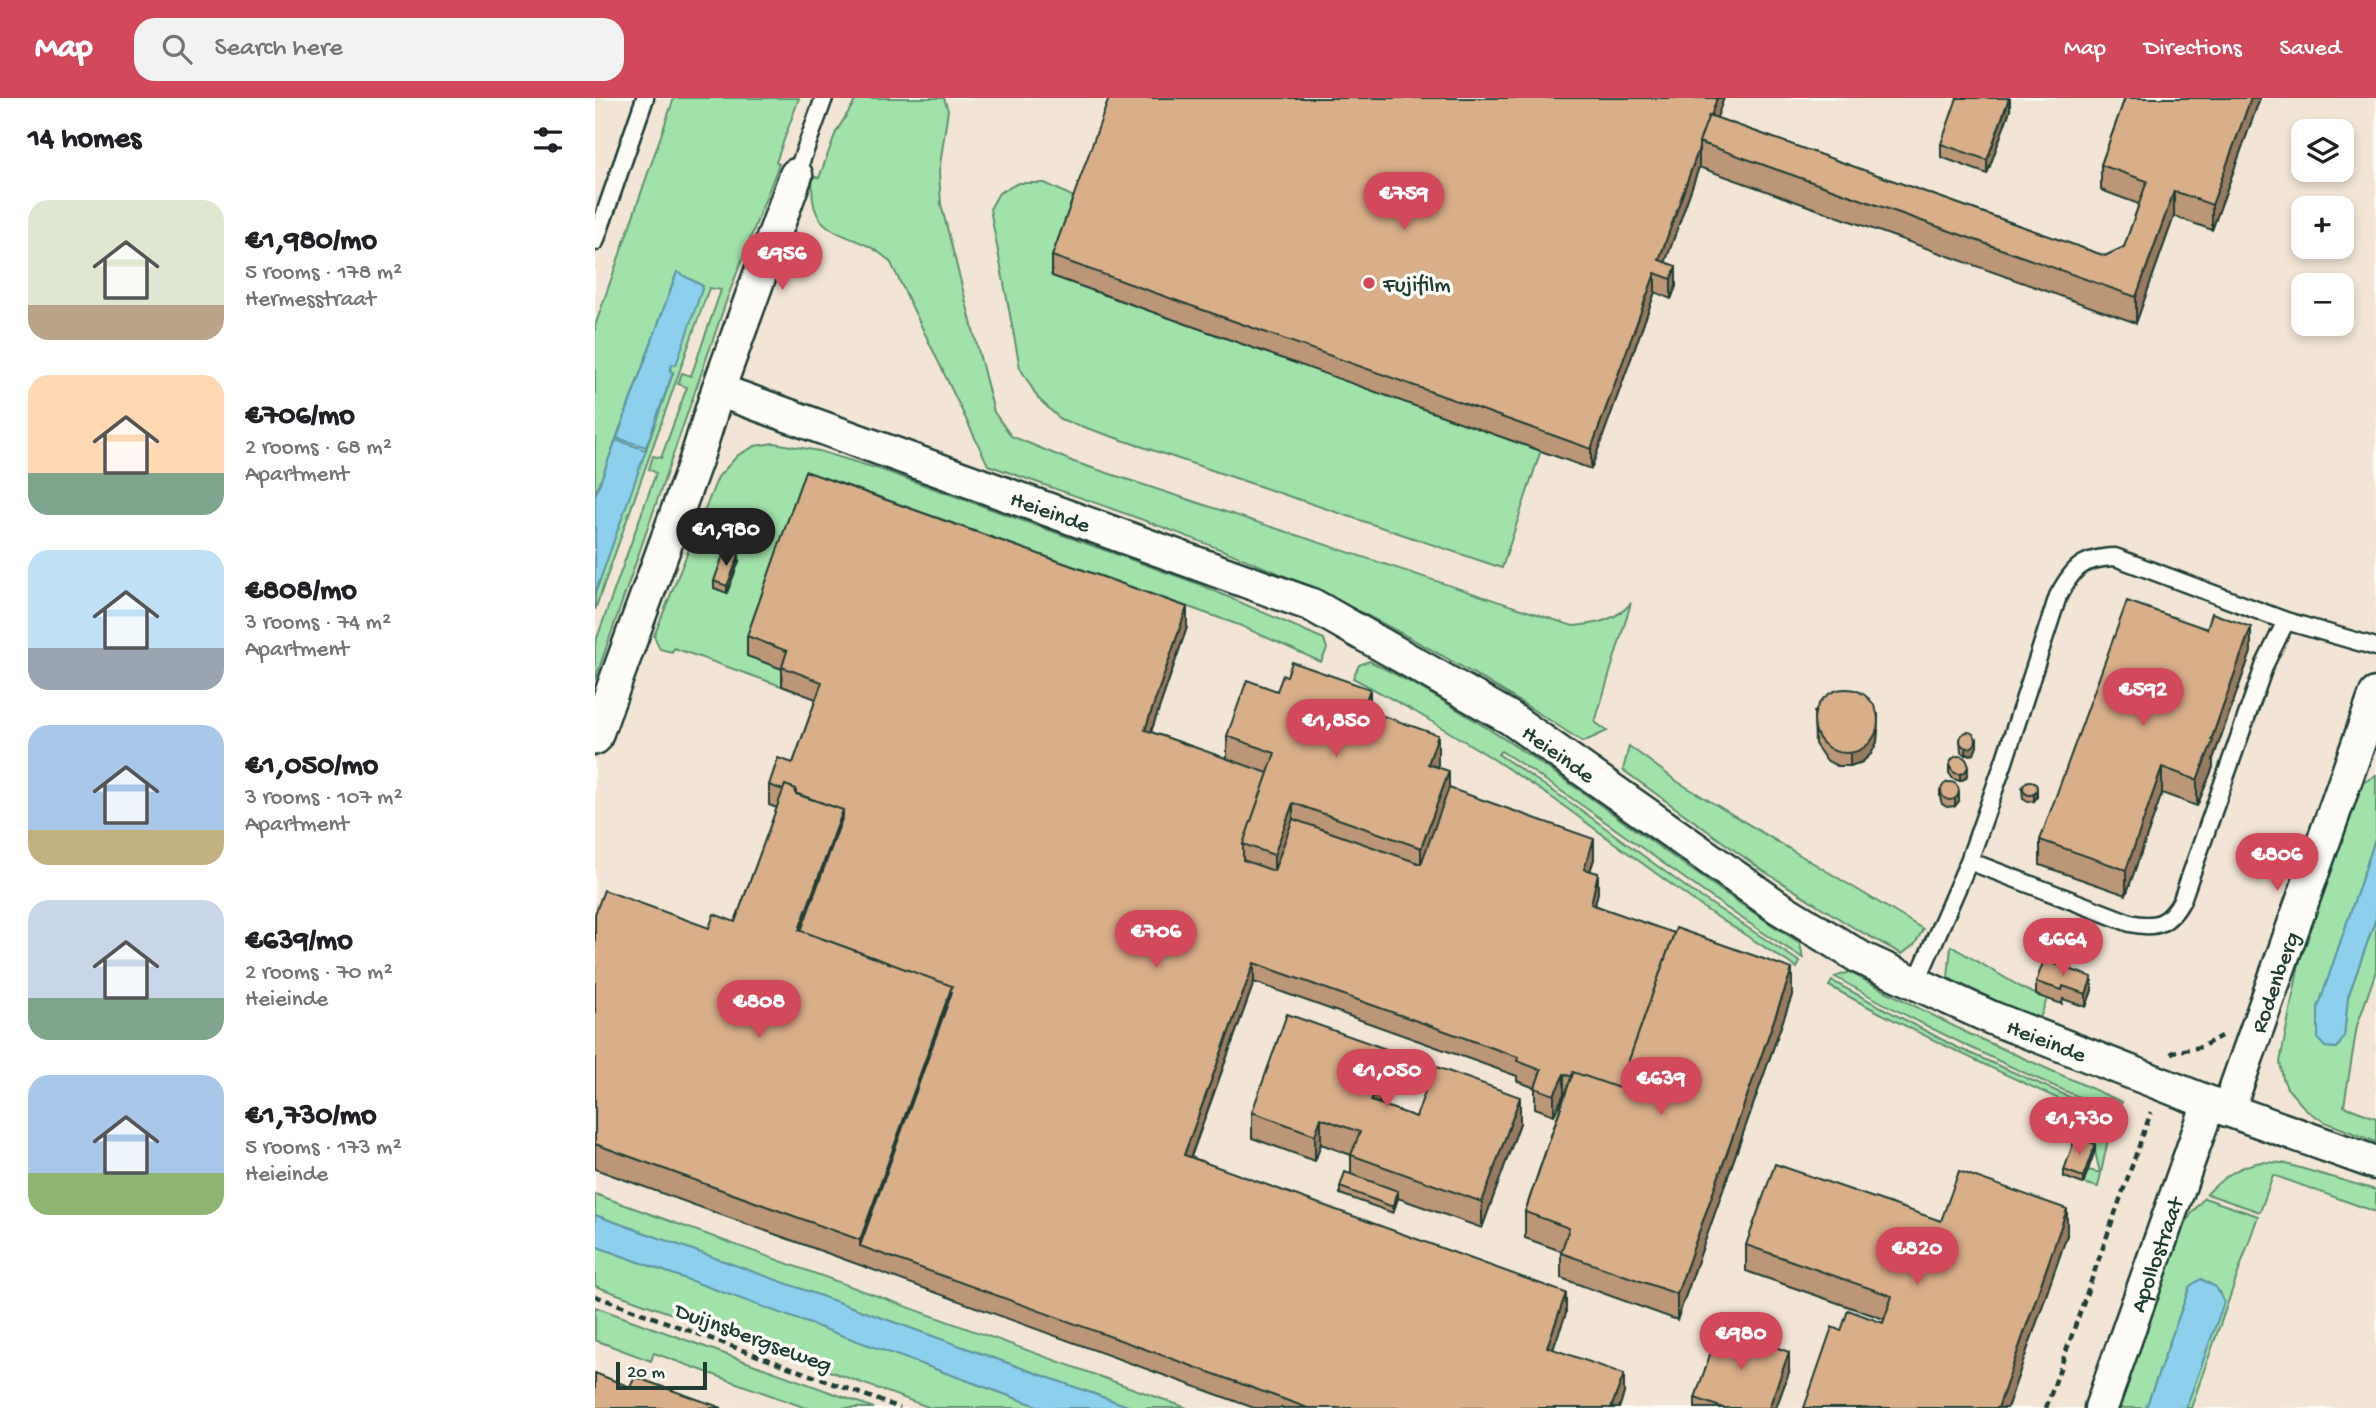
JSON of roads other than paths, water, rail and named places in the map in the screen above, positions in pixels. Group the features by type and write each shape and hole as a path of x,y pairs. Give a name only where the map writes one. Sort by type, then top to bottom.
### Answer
{"street":[{"path":"595,738 796,175"},
{"name":"Heieinde","path":"718,390 1312,605 1510,718 1778,907 1861,958 1992,1018 2218,1106 2376,1163"},
{"name":"Rodenberg","path":"2218,1106 2376,694"},
{"name":"Apollostraat","path":"2101,1408 2218,1106"}],"lane":[{"path":"595,242 645,98"},
{"path":"796,175 824,98"},
{"path":"1916,983 1969,861 2058,596 2070,575 2083,563 2097,557 2115,557 2286,621 2376,647"},
{"path":"1969,861 2130,923 2145,926 2161,924 2174,915 2187,887 2265,664 2286,621"}],"water":[{"path":"677,272 703,286 676,365 672,364 670,371 673,372 646,447 617,438"},
{"path":"616,440 646,450 595,594 595,496"},
{"path":"2376,837 2376,918 2348,997 2344,1037 2337,1048 2325,1047 2318,1039 2318,1008"},
{"path":"595,1215 1133,1408 1043,1408 595,1246"},
{"path":"2201,1279 2216,1287 2224,1302 2186,1408 2146,1408 2190,1286"}],"place":[{"name":"Fujifilm","path":"1369,283"}]}
